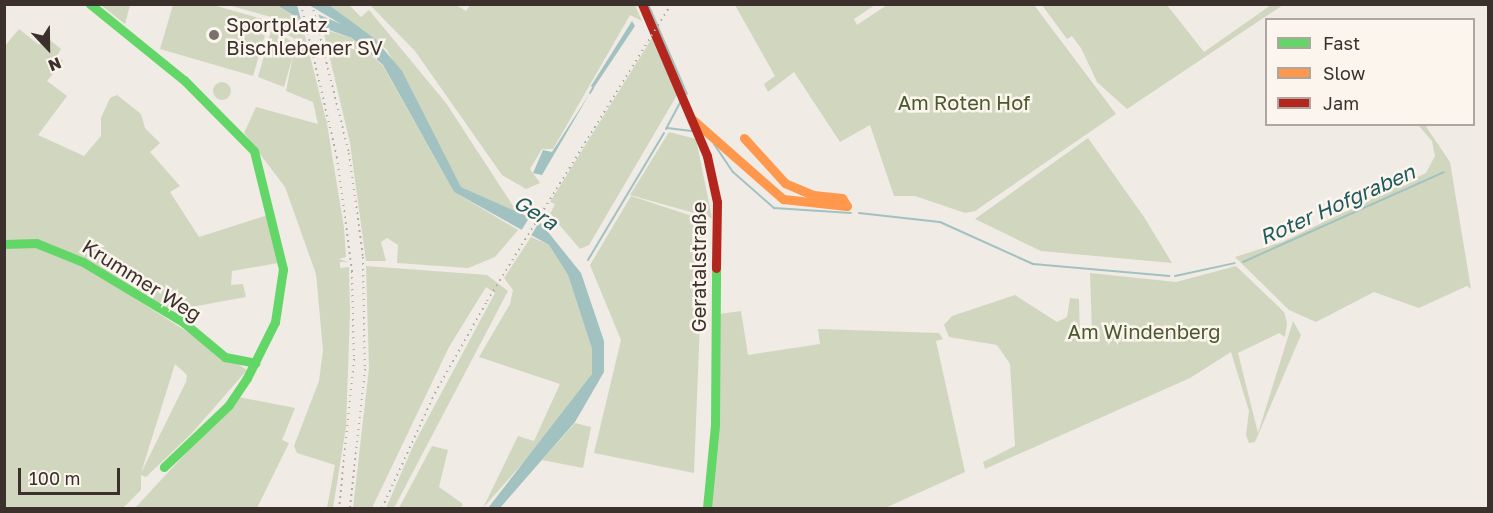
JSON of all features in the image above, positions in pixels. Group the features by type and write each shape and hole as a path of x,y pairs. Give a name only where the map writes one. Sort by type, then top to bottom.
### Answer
{"street":[{"path":"90,4 184,80 254,151 273,214 284,282 275,322 255,363 229,405 164,467"},
{"name":"Geratalstraße","path":"642,4 693,120 715,182 718,218 715,424 707,508"},
{"path":"693,120 783,200 847,206 842,198 813,195 784,183 744,138"},
{"name":"Krummer Weg","path":"4,244 36,243 83,262 183,322 231,360 255,363"}],"green space":[{"path":"471,4 635,5 642,21 630,15 553,149 542,149 530,169 540,183 526,189 502,175 415,51 370,5 456,5 466,11"},
{"path":"101,5 130,5 125,24"},
{"name":"Sportplatz Bischlebener SV","path":"173,5 213,5 269,21 253,76 160,49"},
{"path":"228,5 277,5 301,20 327,124 344,228 346,257 339,259 348,262 340,262 340,268 349,267 350,312 346,427 333,508 327,508 335,465 297,453 294,446 319,381 323,350 316,274 285,187 244,133 256,107 318,124 313,102 286,91 296,40 273,25 275,18"},
{"path":"329,5 349,5 361,17 369,10 446,103 517,212 461,187 387,50"},
{"name":"Am Roten Hof","path":"735,5 875,5 854,19 857,25 887,5 1034,5 1116,114 975,211 965,213 915,196 894,196 870,125 840,142 794,72 768,92 764,84 775,76"},
{"path":"1042,5 1167,5 1204,52 1271,5 1283,5 1127,109 1097,82 1081,48 1072,36 1067,39"},
{"path":"272,28 296,45 284,87 258,77"},
{"path":"19,29 39,45 46,37 61,49 57,56 63,61 47,81 67,96 38,135 84,156 101,136 101,118 110,98 117,95 141,114 145,128 160,143 150,152 180,186 170,192 199,237 271,214 278,263 232,271 231,285 243,284 246,297 169,311 84,266 247,370 192,433 146,477 141,475 141,490 123,508 5,508 4,47","holes":["175,364 187,375 186,382 141,473"]},
{"path":"323,29 352,38 383,66 454,192 518,230 495,257 468,268 397,263 398,245 387,238 381,242 386,261 366,261 350,143"},
{"path":"652,38 677,95 589,245 580,249 550,214 555,204 550,202"},
{"path":"218,82 226,82 231,87 229,98 218,100 213,95 213,87"},
{"path":"1419,126 1426,126 1450,162 1471,289 1467,286 1419,308 1374,292 1316,322 1289,310 1235,257 1282,242 1426,173 1435,156 1432,141"},
{"path":"669,132 696,139 712,218 630,195"},
{"path":"1088,138 1144,217 1172,263 1041,251 975,219"},
{"path":"631,196 704,220 694,473 594,453 621,340 590,265"},
{"path":"531,237 549,245 568,275 592,349 592,374 566,414 483,508 518,436 534,441 560,384 479,357 510,304 513,290 504,278"},
{"path":"366,266 487,275 508,291 394,508 386,508 414,444 495,293 486,287 449,347 372,508 353,508 369,368"},
{"name":"Am Windenberg","path":"1236,266 1284,312 1287,323 1285,337 1279,333 1238,353 1258,433 1293,321 1301,335 1255,442 1249,443 1246,435 1249,411 1231,352 1190,378 985,469 983,462 1015,446 1010,364 997,345 949,337 944,325 952,316 1015,295 1057,322 1067,317 1070,298 1079,299 1080,337 1092,332 1090,273 1176,282"},
{"path":"741,311 748,355 820,344 818,329 939,333 943,339 936,341 965,472 885,508 710,508 719,314"},
{"path":"238,397 295,408 282,440 289,443 257,508 135,508"},
{"path":"575,423 591,427 583,468 542,460"},
{"path":"432,446 448,450 439,487 463,504 461,508 399,508"}],"water":[{"path":"277,5 296,5 341,24 309,5 329,5 375,39 402,71 461,187 540,222 581,273 604,341 604,372 575,422 500,508 488,508 592,374 592,349 568,275 549,245 454,192 383,65 352,38 301,20"},
{"path":"632,21 635,26 593,89 591,86"},
{"path":"590,93 542,175 533,173 543,150 552,152"}],"pier":[{"path":"297,5 318,13 324,32 302,24"},
{"path":"531,215 541,219 529,239 519,234"}],"waterway":[{"path":"648,4 687,94"},
{"path":"590,93 593,88"},
{"path":"666,129 680,103"},
{"name":"Roter Hofgraben","path":"667,128 692,131"},
{"path":"588,260 664,133"},
{"name":"Roter Hofgraben","path":"714,144 733,172 774,208 851,213"},
{"name":"Roter Hofgraben","path":"1243,262 1444,172"},
{"name":"Roter Hofgraben","path":"859,213 940,222 1033,264 1169,276"},
{"name":"Roter Hofgraben","path":"1175,276 1235,263"}],"railway":[{"path":"301,4 337,157 352,271 354,359 339,508"},
{"path":"312,4 349,153 363,257 365,369 350,508"},
{"path":"382,508 435,393 487,301 671,4"}],"traffic: fast":[{"path":"90,4 184,80 254,151 283,269 275,322 247,378 229,405 164,467"},
{"path":"4,244 36,243 83,262 183,322 225,357 255,363"},
{"path":"707,508 715,425 716,268"}],"traffic: slow":[{"path":"693,120 783,199 847,206 842,198 813,195 785,183 744,138"}],"traffic: jam":[{"path":"642,4 707,156 717,202 716,268"}],"place":[{"name":"Sportplatz Bischlebener SV","path":"214,35"}],"water label":[{"name":"Gera","path":"536,212"}]}
